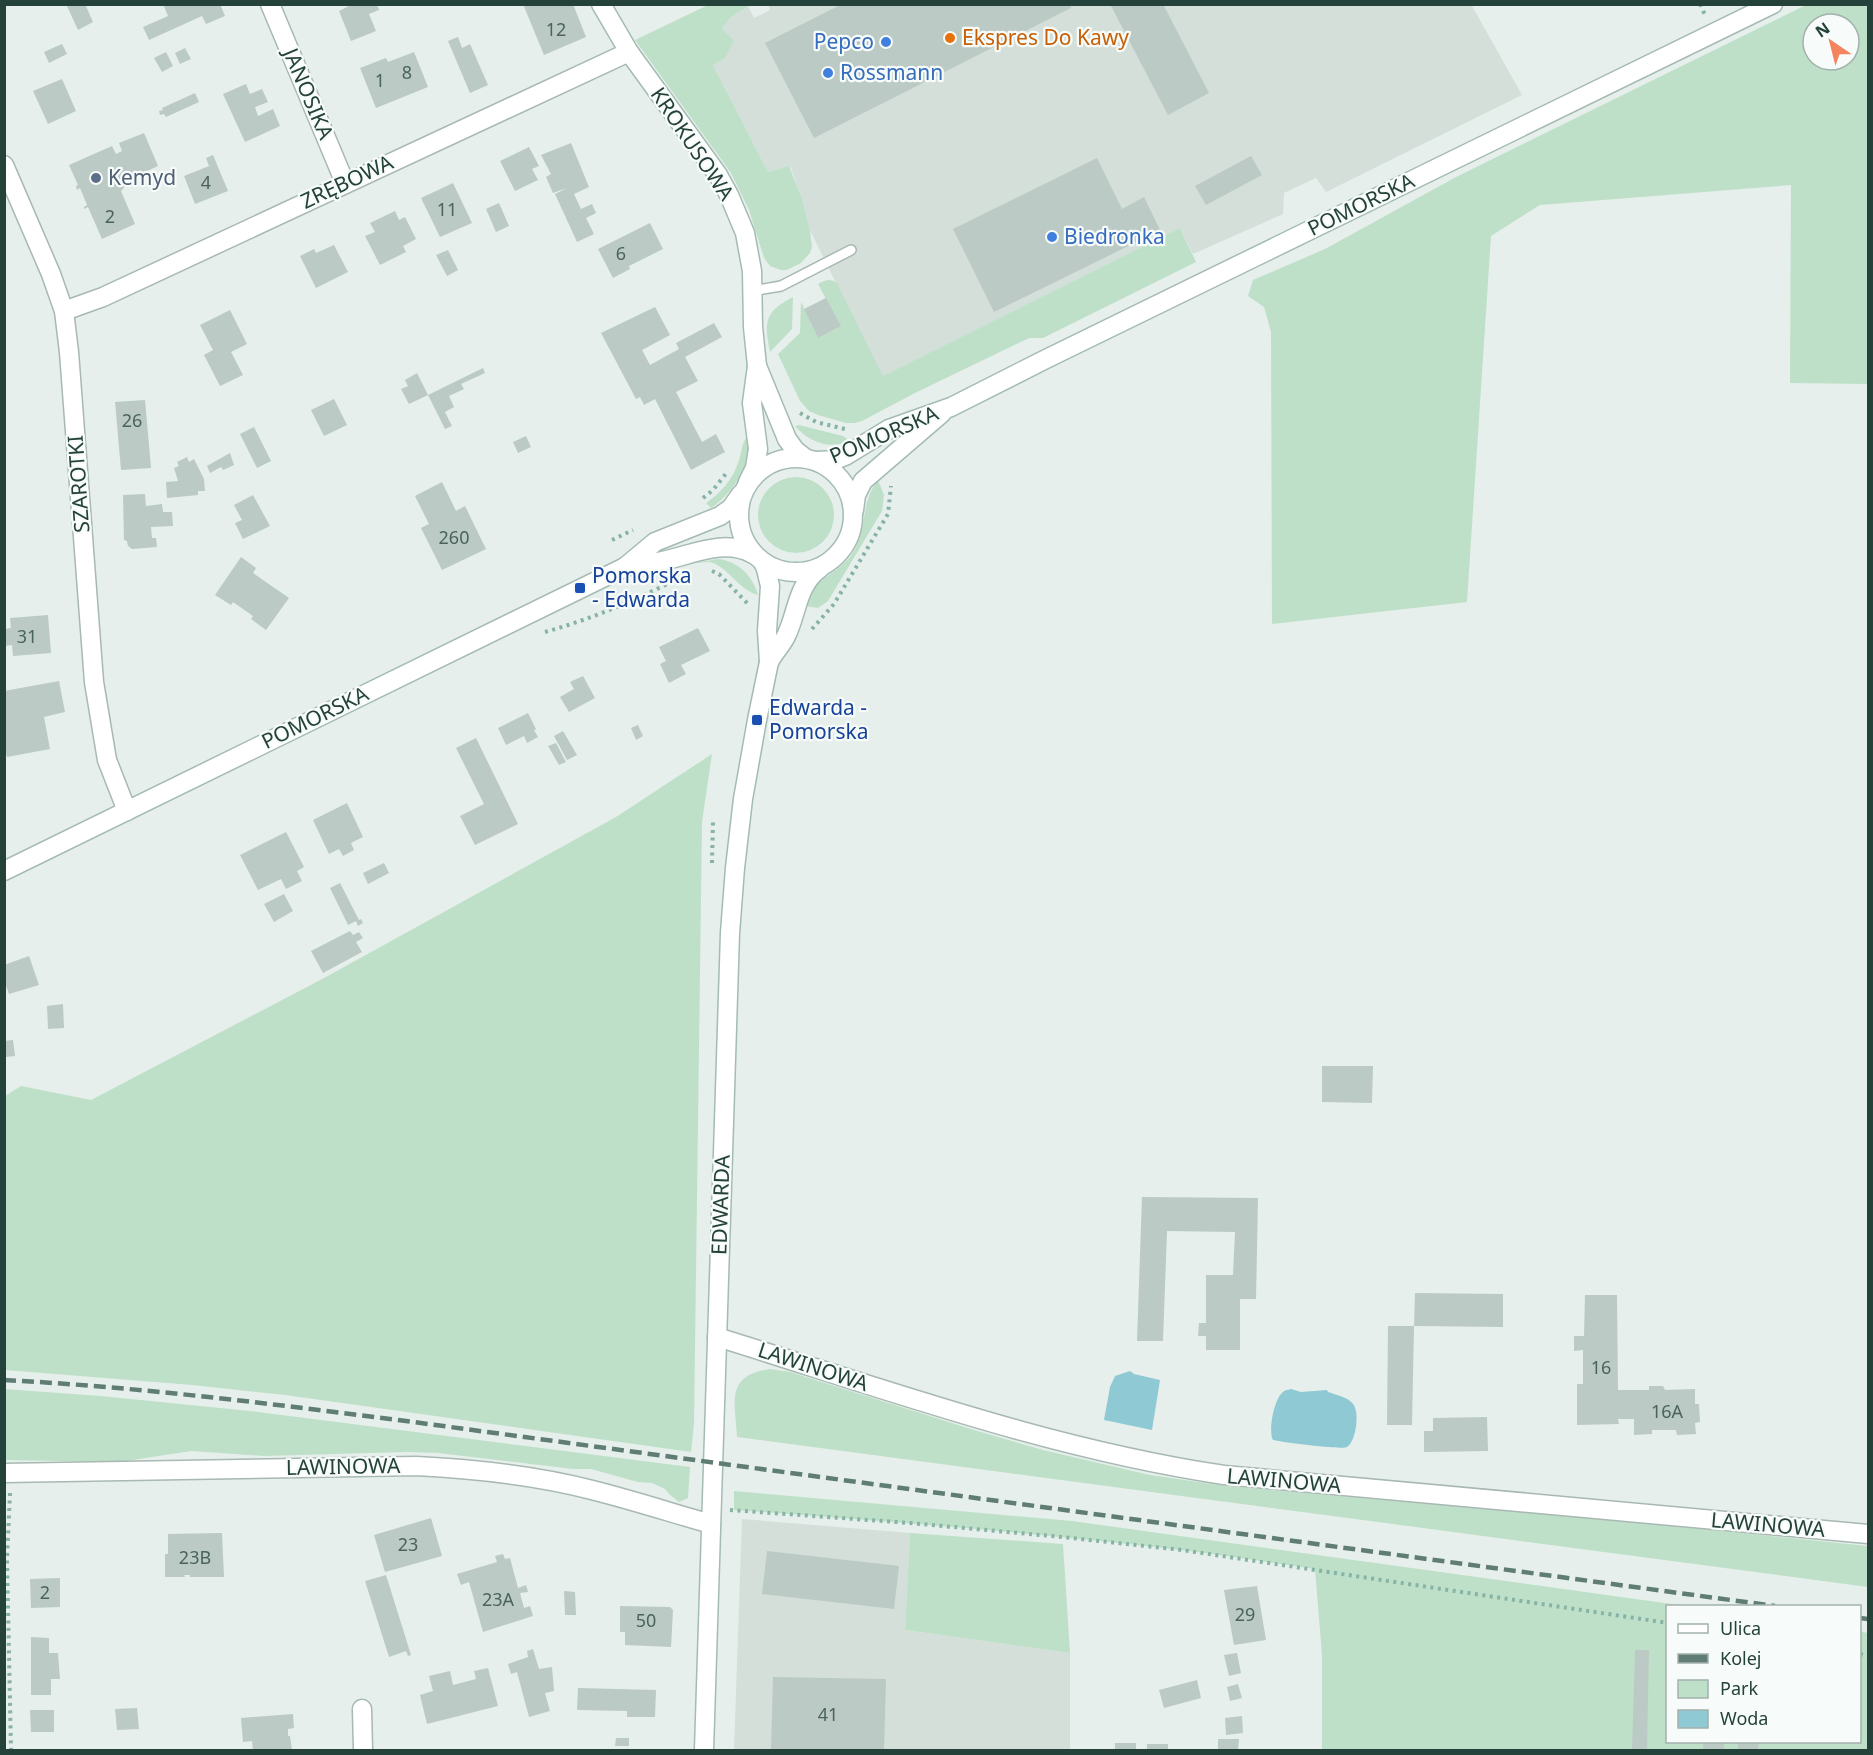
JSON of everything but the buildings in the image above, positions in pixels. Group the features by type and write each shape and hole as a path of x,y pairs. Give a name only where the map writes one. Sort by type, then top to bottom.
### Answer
{"street":[{"name":"JANOSIKA","path":"270,4 345,183"},
{"name":"KROKUSOWA","path":"601,4 629,52 705,156 729,195 745,233 752,271 757,366 752,403 758,449 757,460 745,488"},
{"name":"POMORSKA","path":"811,460 835,460 889,429 951,407 1018,372 1773,4"},
{"name":"ZRĘBOWA","path":"64,311 104,297 629,52"},
{"name":"SZAROTKI","path":"4,165 51,274 64,311 94,682 107,760 127,811"},
{"name":"KROKUSOWA","path":"757,366 787,439 795,450 811,460"},
{"name":"POMORSKA","path":"853,511 856,495 863,481 951,407"},
{"path":"779,459 811,460 829,468 846,487 853,511 853,524 849,537 834,558 824,565 799,573 780,570 758,558 743,537 738,519 739,506 745,488 757,472 779,459"},
{"name":"POMORSKA","path":"4,871 625,567 655,542 720,516 730,508 745,488"},
{"name":"POMORSKA","path":"625,567 661,562 712,548 736,547 758,558"},
{"name":"EDWARDA","path":"705,1750 730,922 743,799 769,662 767,631 770,586 769,578 758,558"},
{"name":"EDWARDA","path":"769,662 787,634 799,594 806,582 824,565"},
{"name":"LAWINOWA","path":"717,1337 1031,1435 1169,1467 1258,1478 1869,1534"},
{"name":"LAWINOWA","path":"9,1473 416,1466 463,1468 512,1474 711,1517"},
{"path":"362,1709 363,1750"}],"lane":[{"path":"752,291 781,286 851,250"}],"path":[{"path":"798,411 816,422 853,431"},
{"path":"696,502 713,490 730,467"},
{"path":"809,633 834,604 888,514 893,480"},
{"path":"612,540 643,526"},
{"path":"705,569 719,574 746,600 750,607"},
{"path":"537,634 581,621 675,580"},
{"path":"9,1473 7,1559 11,1750"},
{"path":"711,1517 910,1523 1182,1550 1666,1623"}],"shaded area":[{"path":"768,4 1471,4 1522,95 1326,192 1316,178 1284,193 1283,214 1193,254 1180,228 882,377 810,230 791,168 789,166 768,172 713,65 722,29 730,18 748,6 754,18 770,10"},
{"path":"742,1519 910,1533 905,1630 1070,1653 1070,1750 734,1750"}],"green space":[{"path":"1808,4 1868,5 1868,384 1790,383 1791,185 1540,205 1491,236 1467,602 1272,624 1271,332 1264,307 1248,296 1253,280 1325,249 1456,177"},
{"path":"708,5 750,5 730,18 722,29 734,41 725,58 713,65 768,172 789,166 802,198 812,247 801,263 787,270 770,266 764,258 749,210 731,173 635,40"},
{"path":"1180,228 1196,262 1043,338 1029,338 862,421 846,423 809,411 800,401 778,354 800,333 801,302 818,338 840,326 818,284 826,281 832,280 837,283 883,376"},
{"path":"793,297 792,329 770,352 767,333 768,319 776,308"},
{"path":"795,426 843,436 850,441 835,445 820,443"},
{"path":"747,437 748,457 743,471 729,492 711,508 706,503 722,490 730,479 737,467"},
{"path":"804,477 817,483 828,494 834,507 832,530 817,547 804,553 788,553 775,547 760,530 758,507 764,494 781,479"},
{"path":"878,480 884,495 882,511 828,601 818,608 805,606 815,587 842,566 854,551 861,533 869,497"},
{"path":"718,559 732,563 744,571 758,595 744,588 715,564 694,563"},
{"path":"712,754 702,822 694,1424 691,1452 285,1395 5,1370 5,1096 21,1086 91,1100 324,978 616,817"},
{"path":"770,1369 790,1372 1043,1450 1150,1475 1226,1486 1623,1521 1868,1546 1868,1587 737,1437 735,1402 739,1384 756,1372"},
{"path":"4,1389 250,1411 690,1467 688,1498 679,1502 665,1489 652,1483 638,1482 591,1469 573,1469 438,1453 264,1456 191,1451 120,1462 5,1460"},
{"path":"734,1491 1072,1521 1679,1605 1666,1605 1666,1743 1861,1743 1861,1631 1868,1633 1868,1750 1322,1750 1322,1655 1315,1569 1197,1552 1068,1538 734,1510"},
{"path":"910,1533 1063,1544 1070,1653 905,1630"}],"water":[{"path":"1130,1371 1160,1380 1152,1430 1104,1420 1110,1387 1115,1376"},
{"path":"1291,1389 1301,1392 1327,1390 1351,1402 1355,1408 1357,1420 1350,1444 1343,1448 1273,1440 1274,1409 1283,1392"}],"railway":[{"path":"4,1380 256,1402 406,1421 1768,1605"},
{"path":"1861,1618 1868,1619"}],"place":[{"name":"Ekspres Do Kawy","path":"950,38"},
{"name":"Pepco","path":"886,42"},
{"name":"Rossmann","path":"828,73"},
{"name":"Kemyd","path":"96,178"},
{"name":"Biedronka","path":"1052,237"},
{"name":"Pomorska - Edwarda","path":"580,588"},
{"name":"Edwarda - Pomorska","path":"757,720"}]}
